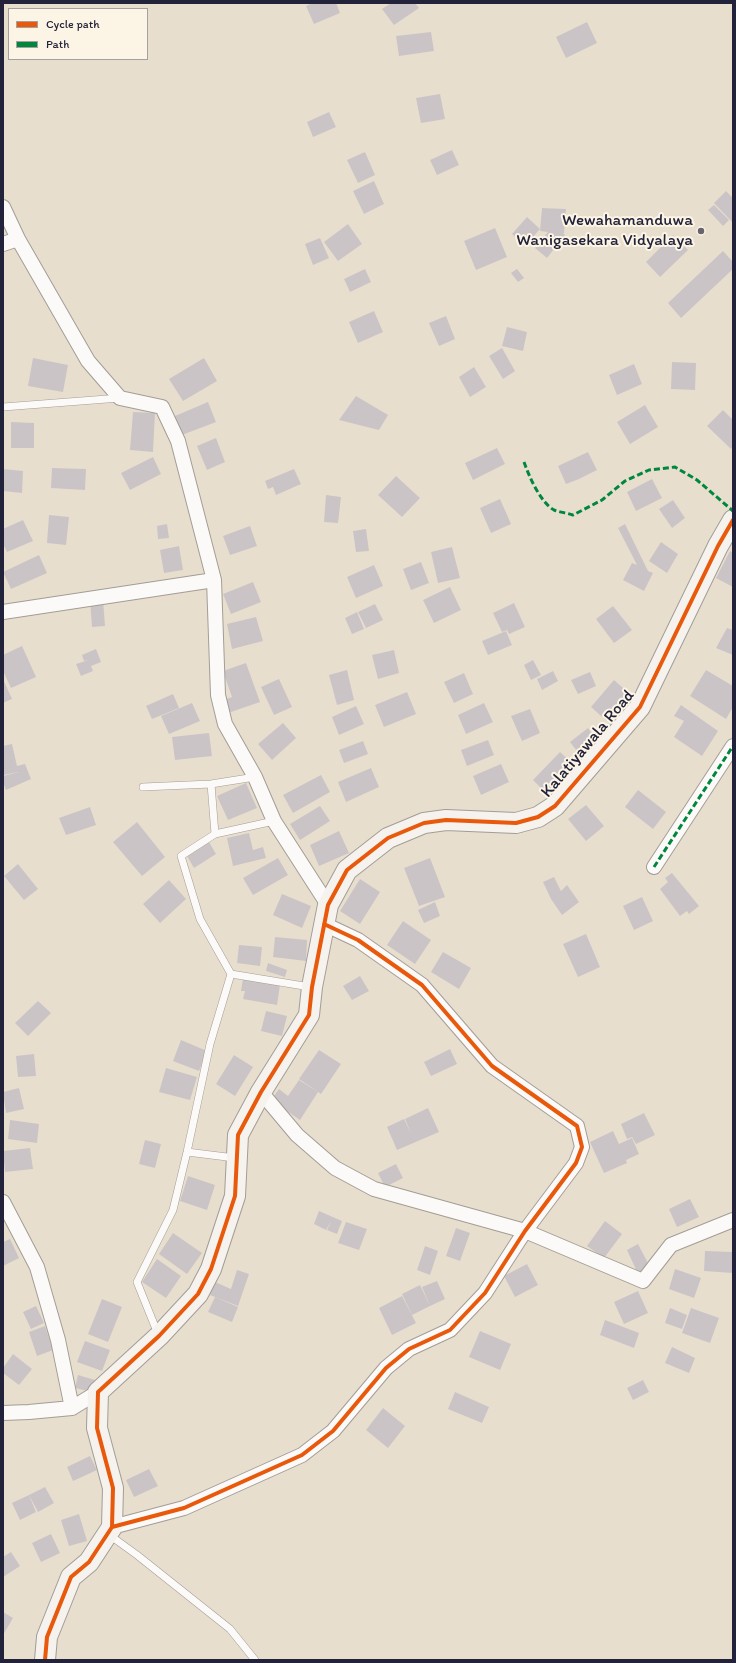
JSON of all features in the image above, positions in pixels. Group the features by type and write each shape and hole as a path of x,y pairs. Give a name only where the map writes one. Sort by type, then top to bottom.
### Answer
{"street":[{"path":"3,207 18,239 88,361 120,398 162,407 178,441 214,580 218,695 225,724 255,776 274,821 326,915 358,940 422,985 492,1066 577,1126 582,1147 576,1163 525,1231 485,1293 450,1330 409,1349 386,1368 334,1431 302,1455 184,1508 110,1530"},
{"path":"3,244 18,239"},
{"name":"Kalatiyawala Road","path":"98,1392 159,1336 198,1294 211,1269 234,1196 238,1158 238,1135 261,1092 309,1014 312,987 326,915 347,870 388,838 424,823 446,820 516,822 538,817 555,806 640,707 718,546 733,520"},
{"path":"3,612 214,580"},
{"path":"654,867 733,746"},
{"path":"261,1092 297,1135 335,1168 374,1189 525,1231 643,1281 671,1245 733,1220"},
{"path":"3,1202 37,1267 58,1340 72,1408"},
{"path":"3,1413 72,1408 98,1392"},
{"path":"45,1660 48,1636 71,1577 89,1562 110,1530 113,1488 97,1428 98,1392"}],"lane":[{"path":"3,407 120,398"},
{"path":"144,787 211,784 255,776"},
{"path":"211,784 215,834"},
{"path":"159,1336 137,1282 173,1210 210,1044 231,974 200,919 181,856 215,834 274,821"},
{"path":"231,974 312,987"},
{"path":"187,1152 238,1158"},
{"path":"110,1530 137,1555 230,1629 255,1660"}],"building":[{"path":"312,3 336,3 340,13 314,24 306,6"},
{"path":"391,3 415,3 419,8 394,25 382,9"},
{"path":"587,22 597,43 566,58 556,37"},
{"path":"431,32 434,51 399,56 396,36"},
{"path":"440,94 445,119 421,123 416,98"},
{"path":"329,112 336,127 313,137 307,122"},
{"path":"452,150 459,165 437,175 430,160"},
{"path":"365,152 375,175 358,183 347,160"},
{"path":"374,181 384,204 364,214 353,191"},
{"path":"726,191 733,198 733,223 714,203"},
{"path":"714,205 729,220 723,226 708,210"},
{"path":"542,208 566,209 563,233 565,235 547,258 535,248 548,232 540,231"},
{"path":"527,217 540,229 525,246 512,234"},
{"path":"348,224 362,244 338,261 324,242"},
{"path":"495,228 507,257 476,270 464,241"},
{"path":"673,235 688,250 660,277 646,262"},
{"path":"320,238 329,258 313,265 305,244"},
{"path":"723,251 733,262 733,269 681,318 668,303"},
{"path":"365,269 371,282 350,292 344,279"},
{"path":"517,269 524,278 518,282 511,273"},
{"path":"374,311 383,332 358,343 349,322"},
{"path":"446,316 455,339 439,346 429,323"},
{"path":"507,327 527,332 523,351 502,346"},
{"path":"502,348 515,371 503,379 489,356"},
{"path":"33,358 68,365 63,392 28,386"},
{"path":"204,358 217,381 183,401 169,379"},
{"path":"672,362 696,363 695,390 671,389"},
{"path":"634,364 642,384 617,395 609,375"},
{"path":"474,367 486,387 470,397 459,377"},
{"path":"356,396 388,415 379,430 339,420"},
{"path":"208,402 216,422 182,435 175,416"},
{"path":"645,405 658,427 630,444 617,422"},
{"path":"723,410 733,420 733,446 731,449 707,426"},
{"path":"133,412 155,413 153,452 130,450"},
{"path":"11,422 34,423 34,448 11,448"},
{"path":"216,438 225,462 207,470 197,446"},
{"path":"497,448 505,464 473,480 465,463"},
{"path":"588,452 597,470 566,484 558,466"},
{"path":"153,457 161,474 130,490 121,473"},
{"path":"52,468 86,469 85,490 51,488"},
{"path":"3,469 23,471 22,493 3,491"},
{"path":"294,469 301,484 276,495 273,487 268,489 265,481"},
{"path":"396,476 420,498 402,517 378,495"},
{"path":"652,479 662,498 636,511 627,492"},
{"path":"326,495 341,497 338,523 324,522"},
{"path":"500,499 511,524 491,533 480,508"},
{"path":"673,500 685,518 672,528 659,509"},
{"path":"49,515 69,517 66,545 47,543"},
{"path":"23,520 33,541 7,552 3,544 3,529"},
{"path":"167,524 169,538 158,539 157,526"},
{"path":"625,524 648,571 653,573 644,591 623,580 632,563 637,565 618,528"},
{"path":"250,526 257,546 230,555 223,536"},
{"path":"366,529 369,551 356,552 353,531"},
{"path":"661,542 678,554 667,573 649,561"},
{"path":"179,546 183,570 164,573 160,550"},
{"path":"452,547 460,578 438,583 431,552"},
{"path":"730,551 733,553 733,587 716,578"},
{"path":"39,555 47,573 11,589 3,572"},
{"path":"421,562 429,583 411,590 403,569"},
{"path":"374,565 383,586 356,598 347,577"},
{"path":"253,582 261,602 231,614 223,594"},
{"path":"450,587 461,610 434,623 423,600"},
{"path":"103,599 105,626 92,627 90,600"},
{"path":"514,603 525,627 509,634 507,630 502,632 493,613"},
{"path":"375,604 383,620 366,628 358,612"},
{"path":"613,606 632,630 614,643 596,619"},
{"path":"357,612 364,629 352,634 345,618"},
{"path":"256,617 263,641 232,649 227,624"},
{"path":"727,628 733,630 733,655 716,648"},
{"path":"506,631 512,645 488,655 482,641"},
{"path":"22,646 36,677 11,688 3,671 3,655"},
{"path":"96,649 101,662 91,666 93,671 81,676 76,664 89,660 84,661 82,655"},
{"path":"394,650 399,673 378,679 372,655"},
{"path":"533,660 541,675 531,680 524,665"},
{"path":"246,663 260,702 228,713 224,700 232,697 223,671"},
{"path":"347,670 354,700 337,705 329,675"},
{"path":"706,670 733,686 733,707 726,719 690,696"},
{"path":"553,671 558,681 542,690 537,679"},
{"path":"590,672 596,686 578,694 571,680"},
{"path":"464,673 473,694 454,703 444,682"},
{"path":"3,679 12,699 3,703"},
{"path":"279,679 292,707 274,715 261,687"},
{"path":"614,680 632,696 609,723 591,707"},
{"path":"407,692 416,714 384,727 375,705"},
{"path":"173,694 179,708 152,719 146,706"},
{"path":"192,703 200,721 169,734 161,716"},
{"path":"484,703 493,722 466,734 458,715"},
{"path":"681,705 718,731 702,756 674,737 684,721 674,716"},
{"path":"356,706 364,724 339,735 332,717"},
{"path":"530,709 540,733 522,741 511,716"},
{"path":"283,723 296,738 272,760 258,744"},
{"path":"588,728 598,742 580,755 570,742"},
{"path":"209,733 212,756 175,760 172,737"},
{"path":"488,740 494,755 467,766 461,750"},
{"path":"363,741 368,754 344,763 339,750"},
{"path":"12,744 17,766 25,764 31,779 6,790 3,782 3,776 19,772 3,775 3,746"},
{"path":"560,752 574,765 547,794 533,780"},
{"path":"501,764 509,782 481,795 473,776"},
{"path":"371,768 379,787 346,802 338,782"},
{"path":"321,775 330,792 293,813 283,795"},
{"path":"246,783 257,808 228,820 217,796"},
{"path":"638,790 666,812 653,829 625,807"},
{"path":"586,805 604,826 586,841 568,819"},
{"path":"320,806 330,821 300,840 290,824"},
{"path":"90,807 96,825 66,835 59,818"},
{"path":"137,822 165,857 142,876 113,842"},
{"path":"339,831 349,853 319,866 310,845"},
{"path":"249,833 253,850 263,847 266,858 233,866 227,838"},
{"path":"209,842 216,854 194,868 187,856"},
{"path":"278,858 288,875 253,895 243,878"},
{"path":"430,858 445,897 419,906 404,868"},
{"path":"18,864 38,889 24,900 4,876"},
{"path":"672,873 699,906 689,914 687,911 680,916 660,889 668,882 665,878"},
{"path":"554,877 561,891 567,885 579,902 562,915 551,899 543,882"},
{"path":"360,879 380,892 360,924 340,911"},
{"path":"169,880 186,899 160,923 143,904"},
{"path":"282,894 311,906 302,928 273,915"},
{"path":"642,897 653,921 634,930 623,906"},
{"path":"435,902 440,916 424,923 418,910"},
{"path":"403,921 431,940 415,964 387,945"},
{"path":"586,934 600,967 578,977 563,944"},
{"path":"275,937 307,940 306,961 273,957"},
{"path":"239,945 262,947 260,966 237,963"},
{"path":"443,952 471,968 459,989 431,972"},
{"path":"268,963 287,970 285,977 266,971"},
{"path":"360,976 369,991 352,1000 343,986"},
{"path":"243,978 280,985 277,1005 243,999 245,991 241,991"},
{"path":"38,1001 51,1013 28,1036 15,1023"},
{"path":"266,1011 287,1016 282,1036 261,1031"},
{"path":"181,1040 207,1051 199,1071 173,1061"},
{"path":"450,1049 457,1064 431,1076 424,1062"},
{"path":"319,1050 341,1064 321,1094 299,1079"},
{"path":"34,1054 36,1076 18,1077 16,1056"},
{"path":"234,1055 253,1067 235,1096 216,1084"},
{"path":"166,1068 197,1077 190,1100 159,1092"},
{"path":"299,1080 318,1092 300,1120 271,1100 279,1089 288,1096"},
{"path":"19,1088 24,1109 6,1113 3,1092"},
{"path":"428,1108 439,1132 397,1150 387,1127 404,1119 411,1133 405,1119"},
{"path":"644,1113 655,1135 636,1144 632,1137 627,1139 621,1124"},
{"path":"10,1120 39,1124 37,1143 8,1139"},
{"path":"613,1131 619,1144 632,1138 639,1154 626,1160 627,1163 604,1173 590,1142"},
{"path":"145,1140 161,1144 155,1168 139,1164"},
{"path":"30,1148 33,1169 5,1172 3,1151"},
{"path":"396,1164 403,1178 385,1187 378,1173"},
{"path":"188,1176 215,1185 207,1210 180,1201"},
{"path":"690,1199 699,1217 677,1227 669,1209"},
{"path":"319,1211 342,1221 337,1234 327,1230 331,1221 326,1230 314,1224"},
{"path":"605,1221 622,1234 604,1258 587,1246"},
{"path":"346,1222 367,1229 359,1250 338,1243"},
{"path":"456,1228 470,1233 460,1261 446,1256"},
{"path":"173,1233 202,1253 187,1274 159,1254"},
{"path":"10,1239 19,1258 3,1266 3,1242"},
{"path":"638,1244 650,1267 638,1274 627,1250"},
{"path":"425,1246 438,1251 430,1275 417,1270"},
{"path":"705,1251 733,1252 733,1273 704,1271"},
{"path":"157,1259 181,1276 166,1298 142,1282"},
{"path":"527,1264 538,1285 515,1297 504,1276"},
{"path":"675,1269 701,1278 694,1298 669,1289"},
{"path":"237,1270 249,1274 238,1306 210,1295 215,1282 231,1289"},
{"path":"437,1281 445,1299 430,1306 422,1287"},
{"path":"420,1285 430,1306 412,1315 402,1294"},
{"path":"638,1291 648,1313 624,1324 614,1302"},
{"path":"402,1296 416,1323 392,1335 379,1308"},
{"path":"215,1297 238,1307 232,1322 208,1312"},
{"path":"102,1299 122,1307 108,1342 88,1334"},
{"path":"36,1306 44,1323 31,1329 23,1312"},
{"path":"670,1308 687,1315 682,1329 665,1323"},
{"path":"691,1308 719,1318 710,1343 682,1333"},
{"path":"605,1320 639,1333 634,1348 600,1335"},
{"path":"45,1326 53,1350 37,1356 29,1332"},
{"path":"480,1331 511,1344 500,1370 469,1357"},
{"path":"85,1341 110,1350 102,1371 77,1362"},
{"path":"672,1347 695,1358 689,1373 665,1363"},
{"path":"13,1354 32,1369 19,1385 3,1373 3,1368"},
{"path":"78,1375 95,1380 92,1392 75,1388"},
{"path":"643,1380 649,1392 633,1400 627,1388"},
{"path":"455,1392 489,1407 482,1423 448,1409"},
{"path":"383,1408 405,1426 388,1448 366,1430"},
{"path":"90,1456 97,1470 73,1481 67,1467"},
{"path":"149,1469 158,1486 134,1497 126,1480"},
{"path":"45,1487 54,1503 38,1512 29,1495"},
{"path":"29,1495 36,1512 20,1520 12,1503"},
{"path":"79,1514 87,1541 69,1546 61,1520"},
{"path":"51,1534 60,1553 41,1562 32,1543"},
{"path":"11,1552 20,1566 3,1577 3,1557"},
{"path":"3,1612 13,1618 3,1635"}],"marked path":[{"path":"524,462 532,481 544,501 554,510 573,515 602,500 625,481 649,470 675,467 697,480 733,511"},
{"path":"654,867 733,746"}],"cycle path":[{"path":"45,1660 47,1637 71,1577 89,1562 112,1527 113,1488 97,1428 98,1392 159,1336 198,1294 211,1269 235,1196 238,1135 261,1092 309,1015 312,987 328,905 347,870 388,838 424,823 446,820 516,823 538,817 555,806 640,707 718,546 733,520"},
{"path":"112,1527 184,1508 302,1455 333,1431 386,1368 409,1349 450,1330 485,1293 525,1231 576,1163 582,1147 577,1126 492,1066 422,985 358,940 324,924"}],"place":[{"name":"Wewahamanduwa Wanigasekara Vidyalaya","path":"701,231"}]}
